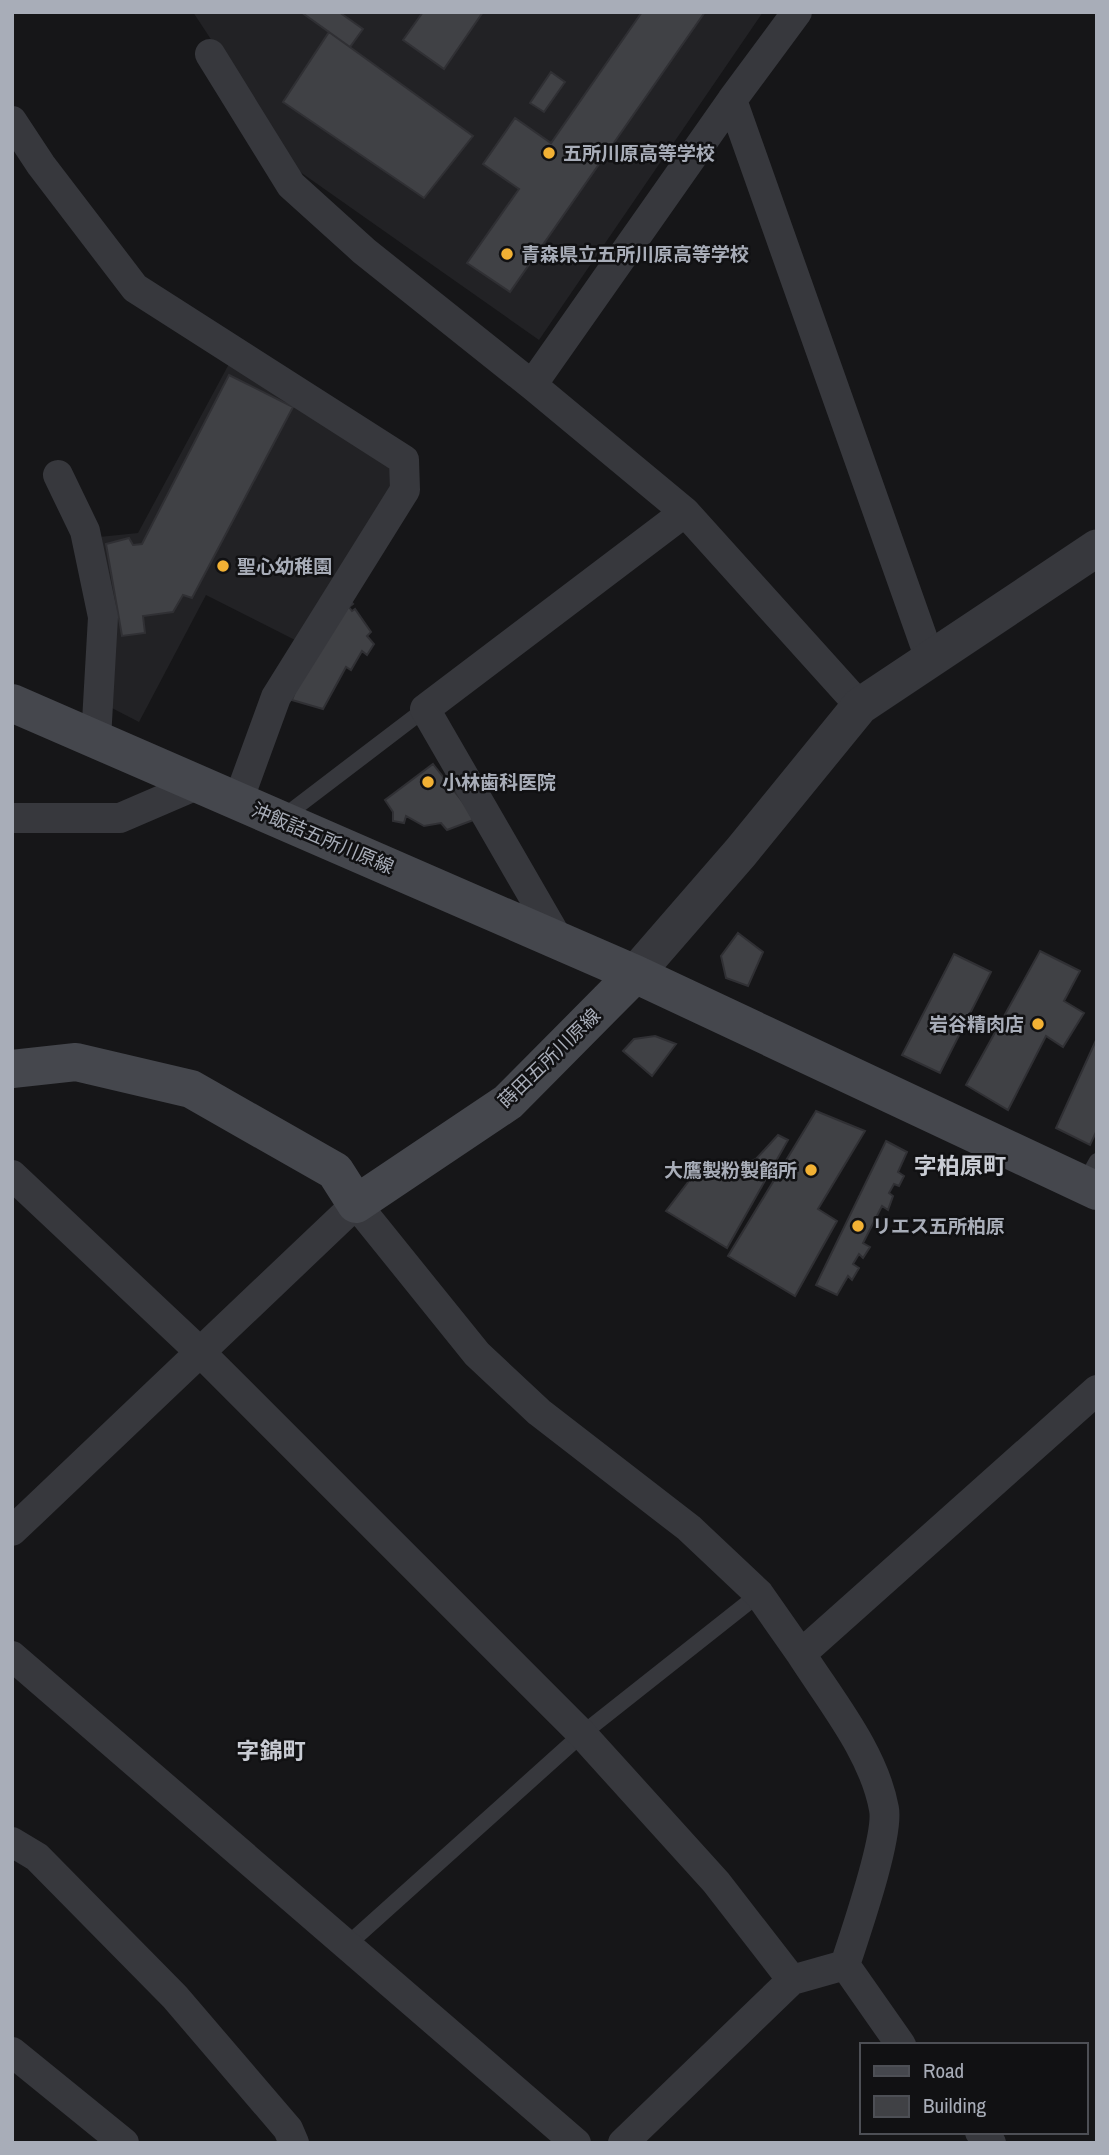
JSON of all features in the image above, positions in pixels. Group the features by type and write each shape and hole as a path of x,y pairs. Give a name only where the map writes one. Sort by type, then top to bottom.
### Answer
{"main road":[{"name":"沖飯詰五所川原線","path":"12,703 635,974"},
{"path":"635,974 1093,1179"},
{"name":"蒔田五所川原線","path":"356,1204 508,1102 635,974"},
{"path":"12,1069 76,1062 191,1089 335,1171 356,1204"}],"street":[{"path":"531,385 797,12"},
{"path":"210,54 291,185 364,251 685,512 860,706"},
{"path":"732,100 930,659"},
{"path":"12,121 41,165 135,288 404,460 405,490 276,697 238,801"},
{"path":"58,475 85,531 103,617 96,740"},
{"path":"559,941 425,709 685,512"},
{"path":"635,974 741,852 860,706 1097,548"},
{"path":"12,818 120,818 199,784"},
{"path":"12,1175 199,1351 582,1734 716,1882 792,1980"},
{"path":"12,1531 356,1204 477,1354 538,1412 689,1528 759,1594 801,1654 864,1753 885,1811 875,1866 845,1965"},
{"path":"801,1654 1097,1390"},
{"path":"12,1656 576,2143"},
{"path":"12,1842 37,1857 175,1997 288,2129 294,2143"},
{"path":"623,2143 792,1980 845,1965"},
{"path":"845,1965 900,2043"},
{"path":"12,2052 124,2143"}],"lane":[{"path":"280,819 425,709"},
{"path":"345,1946 582,1734 759,1594"}],"shaded area":[{"name":"青森県立五所川原高等学校","path":"193,12 763,12 539,340 296,169"},
{"name":"聖心幼稚園","path":"230,362 391,464 390,490 297,641 206,595 139,722 106,705 99,537 138,533"}],"building":[{"path":"301,12 339,12 363,29 350,47"},
{"path":"423,12 483,12 444,69 403,40"},
{"name":"五所川原高等学校","path":"642,12 705,12 510,292 467,263 519,189 483,164 515,118 551,143"},
{"path":"329,32 473,136 424,198 283,102"},
{"path":"551,72 565,82 544,112 530,103"},
{"name":"聖心幼稚園","path":"229,375 293,407 192,598 183,595 173,612 143,616 145,633 122,636 106,544 129,538 133,545 142,544"},
{"path":"347,598 353,604 349,607 352,611 355,609 371,632 367,636 374,644 367,655 362,651 351,670 346,667 323,709 292,700 304,668"},
{"name":"小林歯科医院","path":"433,764 476,819 447,830 441,823 424,826 406,816 404,823 393,821 393,812 385,800"},
{"path":"738,933 763,952 748,986 726,978 721,956"},
{"name":"岩谷精肉店","path":"1040,951 1080,971 1064,1001 1084,1013 1063,1047 1046,1036 1008,1110 966,1085"},
{"path":"954,954 991,972 940,1073 902,1055"},
{"path":"655,1036 676,1044 652,1076 623,1051 634,1039"},
{"path":"1097,1038 1097,1130 1090,1145 1056,1128"},
{"name":"大鷹製粉製餡所","path":"816,1111 865,1131 818,1209 837,1221 795,1296 728,1256"},
{"path":"778,1135 788,1140 727,1248 666,1211 705,1160 714,1165 739,1166 756,1159"},
{"name":"リエス五所柏原","path":"886,1141 907,1152 898,1172 904,1176 899,1186 894,1184 889,1193 893,1196 888,1210 882,1206 863,1243 870,1247 863,1258 859,1254 853,1264 859,1268 852,1280 848,1276 837,1295 816,1285"}],"place":[{"name":"五所川原高等学校","path":"549,153"},
{"name":"青森県立五所川原高等学校","path":"507,254"},
{"name":"聖心幼稚園","path":"223,566"},
{"name":"小林歯科医院","path":"428,782"},
{"name":"岩谷精肉店","path":"1038,1024"},
{"name":"大鷹製粉製餡所","path":"811,1170"},
{"name":"リエス五所柏原","path":"858,1226"}],"district":[{"name":"字柏原町","path":"960,1166"},
{"name":"字錦町","path":"271,1751"}]}
